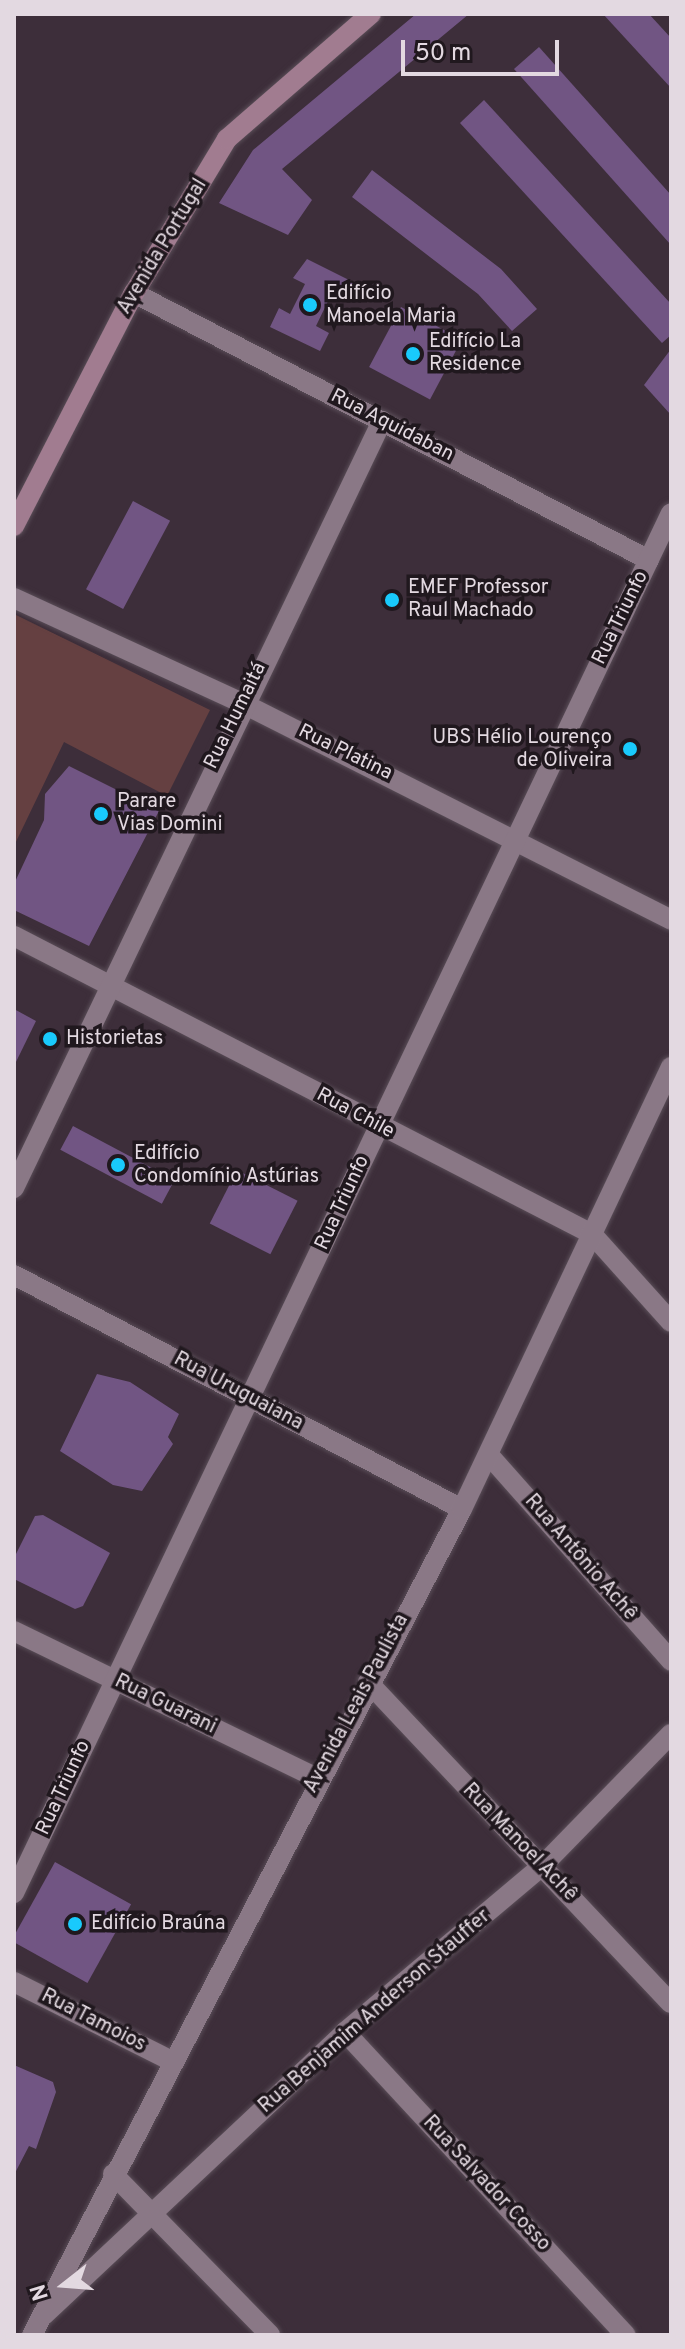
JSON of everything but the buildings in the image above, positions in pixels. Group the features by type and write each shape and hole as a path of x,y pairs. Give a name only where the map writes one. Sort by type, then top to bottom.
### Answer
{"main road":[{"name":"Avenida Portugal","path":"14,526 134,293 227,139 371,14"}],"street":[{"name":"Rua Aquidaban","path":"134,293 649,560"},
{"name":"Rua Humaitá","path":"14,1188 108,982 382,421"},
{"name":"Rua Triunfo","path":"14,1893 671,513"},
{"name":"Rua Platina","path":"14,598 242,703 516,837 671,920"},
{"name":"Rua Chile","path":"14,936 108,982 378,1127 592,1234 671,1322"},
{"name":"Avenida Leais Paulista","path":"36,2327 317,1778 462,1509 671,1067"},
{"name":"Rua Uruguaiana","path":"14,1275 462,1509"},
{"name":"Rua Antônio Achê","path":"489,1455 671,1661"},
{"name":"Rua Guarani","path":"14,1631 317,1778"},
{"name":"Rua Manoel Achê","path":"368,1682 671,2003"},
{"name":"Rua Benjamim Anderson Stauffer","path":"36,2327 345,2032 541,1867 671,1734"},
{"name":"Rua Tamoios","path":"14,1982 172,2061"},
{"name":"Rua Salvador Cosso","path":"345,2032 626,2335"},
{"path":"113,2174 270,2335"}],"shaded area":[{"path":"14,614 210,710 167,796 64,742 14,846"}],"place":[{"name":"Edifício Manoela Maria","path":"310,305"},
{"name":"Edifício La Residence","path":"413,354"},
{"name":"EMEF Professor Raul Machado","path":"392,600"},
{"name":"UBS Hélio Lourenço de Oliveira","path":"630,749"},
{"name":"Parare Vias Domini","path":"101,814"},
{"name":"Historietas","path":"50,1039"},
{"name":"Edifício Condomínio Astúrias","path":"118,1165"},
{"name":"Edifício Braúna","path":"75,1924"}]}
